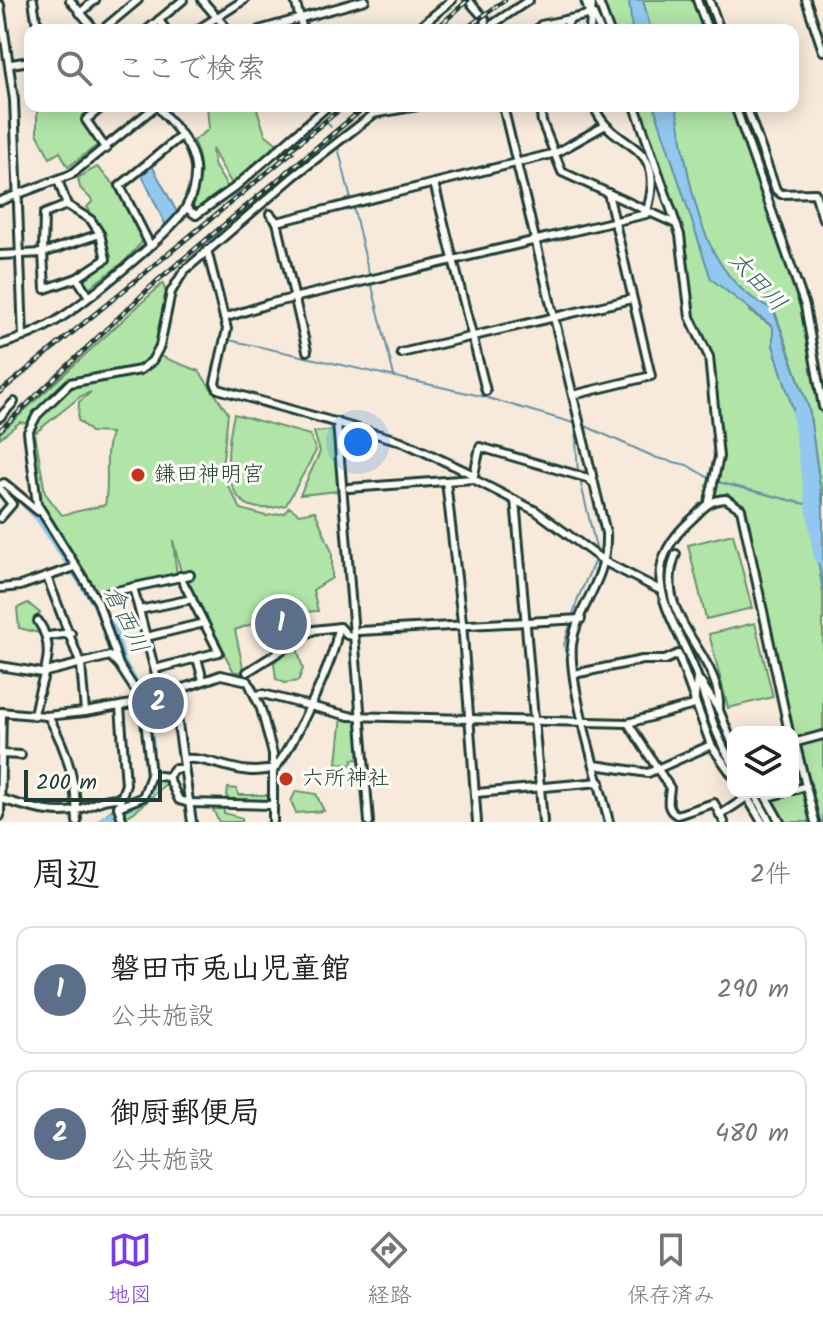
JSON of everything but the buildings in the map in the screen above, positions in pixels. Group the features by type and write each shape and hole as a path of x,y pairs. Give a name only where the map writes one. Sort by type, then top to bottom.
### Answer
{"street":[{"path":"33,0 39,24"},
{"path":"70,0 90,24"},
{"path":"80,13 95,0"},
{"path":"109,24 138,0"},
{"path":"154,24 183,0"},
{"path":"202,0 222,24"},
{"path":"205,24 244,0"},
{"path":"295,0 302,24"},
{"path":"280,24 365,0"},
{"path":"423,24 452,0"},
{"path":"468,0 485,19 499,21"},
{"path":"494,24 529,0"},
{"path":"585,0 597,24"},
{"path":"590,24 592,0"},
{"path":"598,0 607,24"},
{"path":"697,0 706,24"},
{"path":"709,0 718,24"},
{"path":"806,0 823,51"},
{"path":"0,5 11,64 23,337"},
{"path":"546,24 591,14"},
{"path":"485,19 485,24"},
{"path":"568,24 570,19"},
{"path":"159,20 162,24"},
{"path":"0,53 10,52"},
{"path":"11,64 24,62"},
{"path":"96,112 86,120 106,149"},
{"path":"0,201 58,180 106,149 150,112"},
{"path":"0,345 57,320 150,245 186,208 194,184 195,166 182,135 162,112"},
{"path":"186,208 196,215 234,188 320,112"},
{"path":"119,665 100,605 41,512 34,493 28,441 31,423 72,382 140,370 152,361 160,346 174,283 207,250 376,112"},
{"path":"373,114 384,112"},
{"path":"504,112 606,533 605,562 571,648 574,674 609,822"},
{"path":"541,112 562,172 646,214 676,224"},
{"path":"597,112 604,126 641,150 654,188 646,214"},
{"path":"637,112 676,224 686,268 690,317 706,348 711,368 719,457 709,501 672,538 662,566 660,590 665,611 697,679 710,720 727,753"},
{"path":"737,112 805,306 823,407"},
{"path":"748,112 776,190 781,194 819,193 823,219"},
{"path":"277,222 556,153 604,126"},
{"path":"150,245 120,186 182,135"},
{"path":"58,180 67,205 91,220 100,234 106,259 77,278 45,289 44,214 67,205"},
{"path":"434,183 486,391"},
{"path":"573,395 651,376 608,193"},
{"path":"270,214 277,222 307,351"},
{"path":"224,318 294,298 646,214"},
{"path":"0,255 43,253 100,234"},
{"path":"207,250 226,336 215,383 218,389 428,451 562,528 605,562 660,590"},
{"path":"77,278 88,295"},
{"path":"401,353 632,299"},
{"path":"0,417 14,402"},
{"path":"337,422 369,822"},
{"path":"474,477 480,447 587,478 595,485"},
{"path":"349,488 474,477"},
{"path":"446,481 462,625 477,822"},
{"path":"0,518 12,504 0,487 4,483 41,512"},
{"path":"709,501 726,499 741,509 788,726"},
{"path":"515,500 543,822"},
{"path":"676,554 670,579 674,607 716,687 719,710"},
{"path":"0,588 75,567"},
{"path":"102,594 190,575"},
{"path":"155,669 219,652 180,576"},
{"path":"47,577 81,665 85,712"},
{"path":"133,587 161,694"},
{"path":"139,610 192,599"},
{"path":"247,672 314,630 337,628 356,633 581,619"},
{"path":"34,716 50,649 48,636 38,621"},
{"path":"146,637 204,623"},
{"path":"183,759 199,757 209,764 260,772 275,768 338,641 337,628"},
{"path":"48,636 71,633"},
{"path":"574,674 642,660 665,660 678,654 711,745 727,768"},
{"path":"0,666 42,673 110,656 119,665 146,700 151,775 143,797 119,808"},
{"path":"197,658 203,680"},
{"path":"0,816 1,712 48,716 120,707 226,675 248,681 255,695 275,768 271,805 273,822"},
{"path":"697,679 719,710 727,730"},
{"path":"694,705 697,679"},
{"path":"255,695 263,694 361,716 628,723 694,705"},
{"path":"146,700 169,705 175,711 192,822"},
{"path":"120,707 126,784 119,808 123,821"},
{"path":"48,716 64,745 77,793 77,822"},
{"path":"628,723 670,788 668,806 679,818 714,803 722,819 744,798"},
{"path":"799,741 823,735"},
{"path":"595,765 648,773 711,745"},
{"path":"1,754 21,755"},
{"path":"799,755 815,822"},
{"path":"168,777 174,769 184,769"},
{"path":"151,775 168,777"},
{"path":"168,777 179,800 189,803 271,805"},
{"path":"477,793 600,782"},
{"path":"799,788 806,786"},
{"path":"1,799 45,810 77,810 102,799 121,798"},
{"path":"750,798 762,822"},
{"path":"751,798 770,822"},
{"path":"767,798 780,822"}],"green space":[{"path":"602,0 703,0 711,24 611,24"},
{"path":"37,112 90,112 82,119 99,144 68,167 60,152 50,158 37,133"},
{"path":"208,112 258,112 265,134 281,147 234,188 212,149 214,165 228,188 192,210 200,176 193,141 209,129"},
{"path":"642,112 739,112 811,328 823,407 823,508 809,409 774,309 758,303 749,311 773,327 773,345 797,422 823,592 823,822 784,822 768,798 799,798 799,788 805,786 799,761 799,726 791,726 739,506 711,496 721,432 710,349 690,317 688,256"},
{"path":"97,167 118,188 144,240 124,262 87,289 80,279 109,260 103,232 87,207 93,201 80,188 78,178"},
{"path":"163,283 169,305 157,355 199,371 228,413 222,467 224,479 241,509 266,516 285,513 289,507 299,514 315,511 332,552 332,578 313,590 318,611 283,613 235,630 244,672 234,672 181,573 173,540 177,577 98,597 58,535 39,497 33,476 31,424 20,422 0,438 0,433","holes":["91,392 79,402 78,420 91,432 111,433 107,451 105,505 62,515 45,493 35,433 81,396"]},
{"path":"234,414 310,435 316,451 286,505 264,508 248,505 237,496 228,467"},
{"path":"334,430 338,491 300,495 320,452 314,432"},
{"path":"733,534 752,608 706,619 688,545"},
{"path":"28,603 40,613 35,618 39,633 19,628 17,608"},
{"path":"755,623 773,697 728,708 709,634"},
{"path":"287,647 297,648 303,669 298,681 285,683 276,679 274,663"},
{"path":"342,715 358,717 364,760 353,759 352,765 337,763"},
{"path":"151,775 163,776 169,781 129,815 96,822 113,809 140,799"},
{"path":"228,788 237,789 238,795 272,795 271,805 237,809 229,804 223,805 224,813 242,818 242,822 219,822 210,804 226,802"},
{"path":"296,791 316,794 324,811 296,813 291,801"}],"water":[{"path":"629,0 643,0 649,24 631,24"},
{"path":"656,112 677,112 693,193 713,250 728,274 748,295 773,309 809,409 823,508 823,592 797,422 773,345 773,327 711,279"},
{"path":"151,164 178,214 166,226 141,173"}],"waterway":[{"path":"298,0 301,9"},
{"path":"811,5 823,41"},
{"path":"500,112 512,162"},
{"path":"328,124 331,127"},
{"path":"335,135 336,139"},
{"path":"338,147 351,200"},
{"path":"513,167 530,240"},
{"path":"353,206 370,278"},
{"path":"532,245 549,317"},
{"path":"371,282 394,376"},
{"path":"550,321 575,423 578,474"},
{"path":"229,340 481,396 577,424"},
{"name":"太田川","path":"796,414 818,559"},
{"path":"583,425 657,458 687,465 714,481 809,505"},
{"path":"580,480 597,552"},
{"name":"倉西川","path":"25,504 39,518 115,633 122,662 144,697 151,745"},
{"path":"577,708 564,645 578,598 596,558"},
{"path":"581,726 603,822"},
{"name":"倉西川","path":"101,822 143,798 149,791 153,770"}],"railway":[{"path":"442,24 468,0"},
{"path":"472,24 505,0"},
{"path":"281,157 337,112"},
{"path":"0,430 157,281 359,112"},
{"path":"0,392 292,152"}],"place":[{"name":"鎌田神明宮","path":"138,475"},
{"name":"磐田市兎山児童館","path":"281,624"},
{"name":"御厨郵便局","path":"158,703"},
{"name":"六所神社","path":"286,779"}]}
